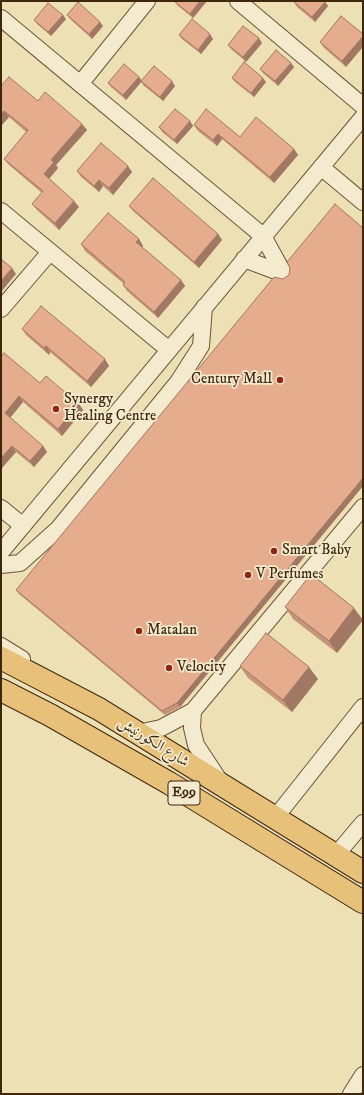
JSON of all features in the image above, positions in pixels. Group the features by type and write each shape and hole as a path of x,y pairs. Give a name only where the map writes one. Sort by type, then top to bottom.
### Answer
{"highway":[{"name":"شارع الكورنيش","path":"1,658 99,709 363,872"},
{"name":"شارع الكورنيش","path":"1,690 50,715 163,780 363,902"}],"street":[{"path":"80,84 147,1"},
{"path":"238,1 363,106"},
{"path":"1,18 263,236 284,274 244,259"},
{"path":"1,552 363,117"},
{"path":"321,167 363,202"},
{"path":"1,211 169,350"},
{"path":"1,309 50,252"},
{"path":"1,565 20,563 58,529 178,382 201,346 204,307"},
{"path":"138,733 161,728 193,711 220,669 363,507"},
{"path":"1,508 23,526"},
{"path":"1,646 99,709"},
{"path":"275,818 363,707"},
{"path":"193,711 192,728 196,745 202,756 224,786"},
{"path":"336,855 363,823"},
{"path":"350,1094 363,1075"}],"building":[{"path":"175,1 200,1 190,14"},
{"path":"294,1 324,1 325,2 312,17"},
{"path":"78,2 100,22 89,34 67,15"},
{"path":"48,3 63,15 48,32 34,20"},
{"path":"341,16 363,34 363,36 342,61 320,42"},
{"path":"192,19 210,34 198,50 179,35"},
{"path":"243,26 259,38 243,57 228,45"},
{"path":"276,50 291,63 275,81 260,69"},
{"path":"244,62 263,78 251,93 232,78"},
{"path":"124,64 139,77 123,95 108,83"},
{"path":"154,66 172,81 160,97 141,81"},
{"path":"9,77 38,101 45,92 82,124 51,160 54,162 44,174 74,201 55,223 32,204 43,191 4,159 28,130 4,111 1,115 1,86"},
{"path":"175,109 190,121 174,140 159,127"},
{"path":"206,109 240,137 256,117 294,149 270,177 218,134 213,140 194,125"},
{"path":"101,143 128,166 109,188 99,180 94,186 77,171"},
{"path":"153,178 218,234 194,262 129,206"},
{"name":"Century Mall","path":"335,204 363,228 363,478 177,703 162,711 16,590 274,277 283,279 289,275 290,268 287,262"},
{"path":"108,213 139,239 136,242 181,280 154,312 123,285 125,282 81,244"},
{"path":"1,259 12,268 1,281"},
{"path":"41,306 105,359 87,381 46,346 44,348 22,329"},
{"path":"4,353 40,383 46,376 79,404 58,429 19,396 5,413 43,446 30,461 12,446 1,458 1,357"},
{"path":"311,574 354,608 329,641 285,607"},
{"path":"266,633 309,667 283,700 240,666"}],"place":[{"name":"Century Mall","path":"280,380"},
{"name":"Synergy Healing Centre","path":"56,409"},
{"name":"Smart Baby","path":"274,551"},
{"name":"V Perfumes","path":"248,575"},
{"name":"Matalan","path":"139,631"},
{"name":"Velocity","path":"169,668"}]}
